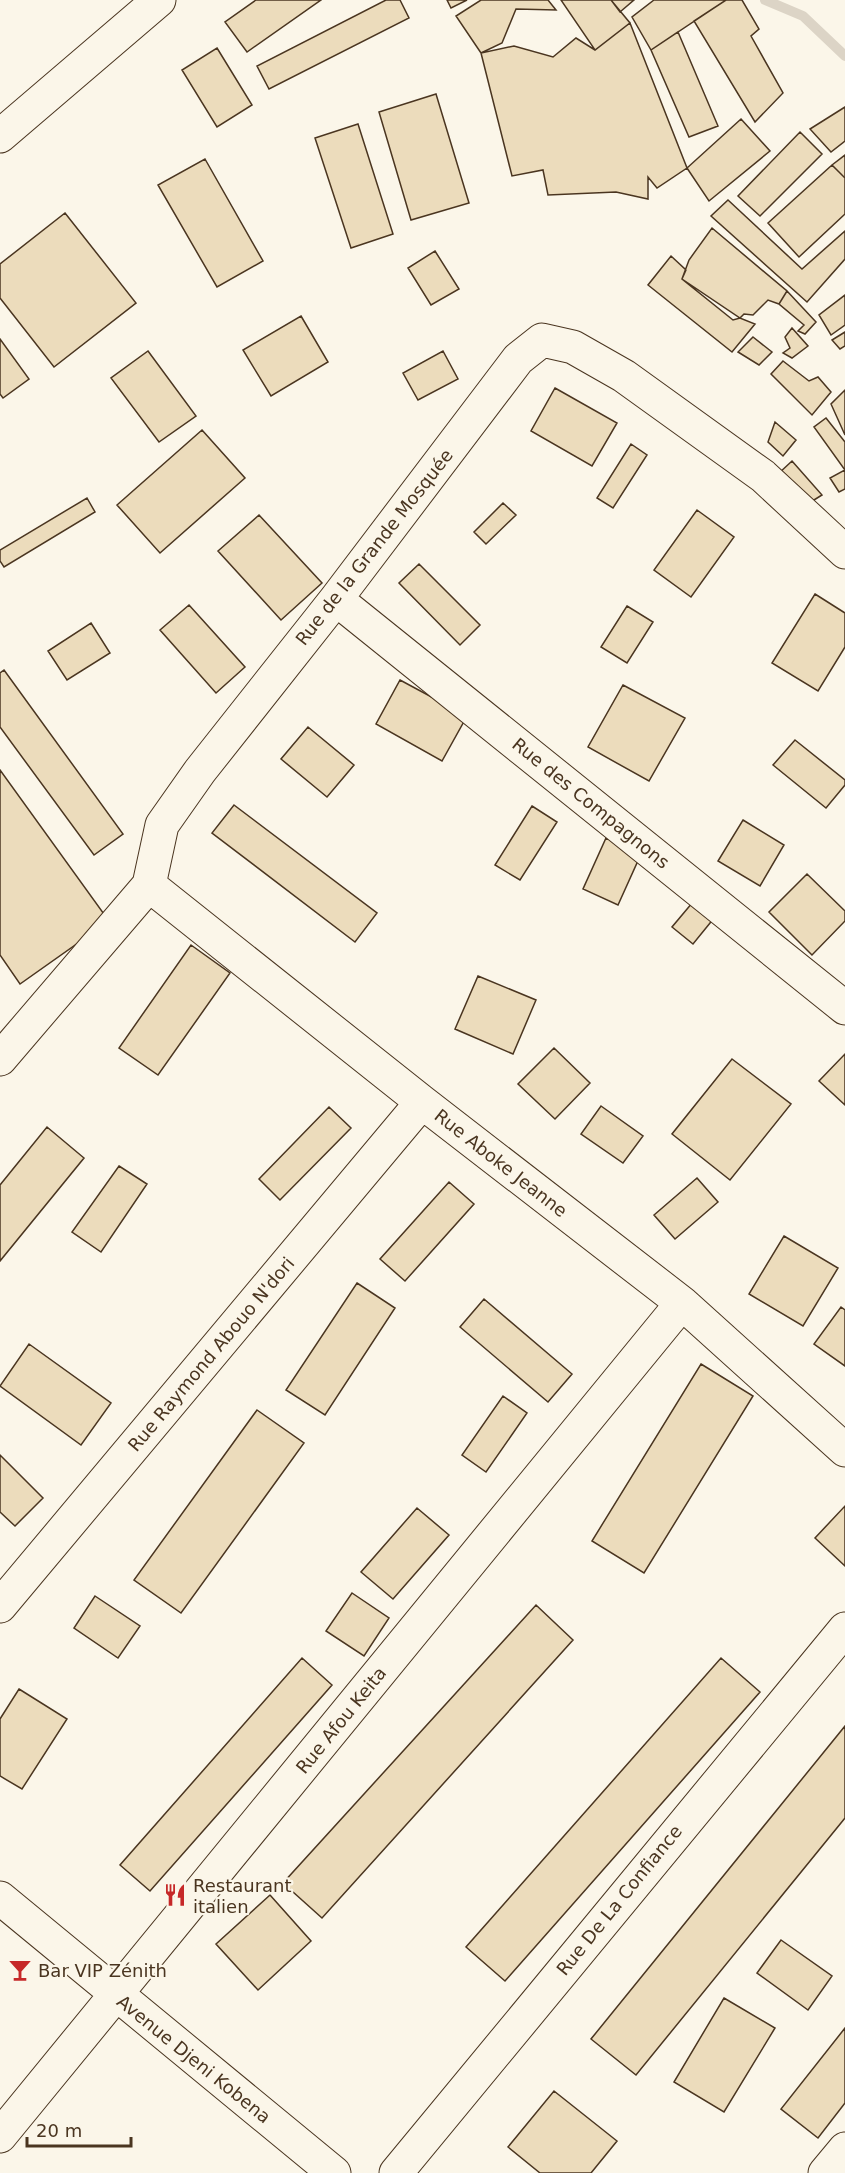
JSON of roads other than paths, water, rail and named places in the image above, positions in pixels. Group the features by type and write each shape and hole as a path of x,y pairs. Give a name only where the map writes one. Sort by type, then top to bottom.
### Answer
{"street":[{"path":"6,120 159,0"},
{"name":"Rue de la Grande Mosquée","path":"0,1059 149,885 162,825 200,771 336,599 518,359 542,340 573,347 624,376 763,477 841,541"},
{"name":"Rue des Compagnons","path":"336,599 845,1008"},
{"name":"Rue Aboke Jeanne","path":"149,885 422,1102 682,1303 845,1450"},
{"name":"Rue Raymond Abouo N'dori","path":"0,1606 422,1102"},
{"name":"Rue Afou Keita","path":"0,2136 682,1303"},
{"name":"Rue De La Confiance","path":"396,2173 845,1629"},
{"name":"Avenue Djeni Kobena","path":"0,1898 334,2173"},
{"path":"825,2173 845,2149"}],"waterway":[{"path":"765,0 803,16 845,56"}],"place":[{"name":"Restaurant italien","path":"175,1895"},
{"name":"Bar VIP Zénith","path":"20,1970"}]}
